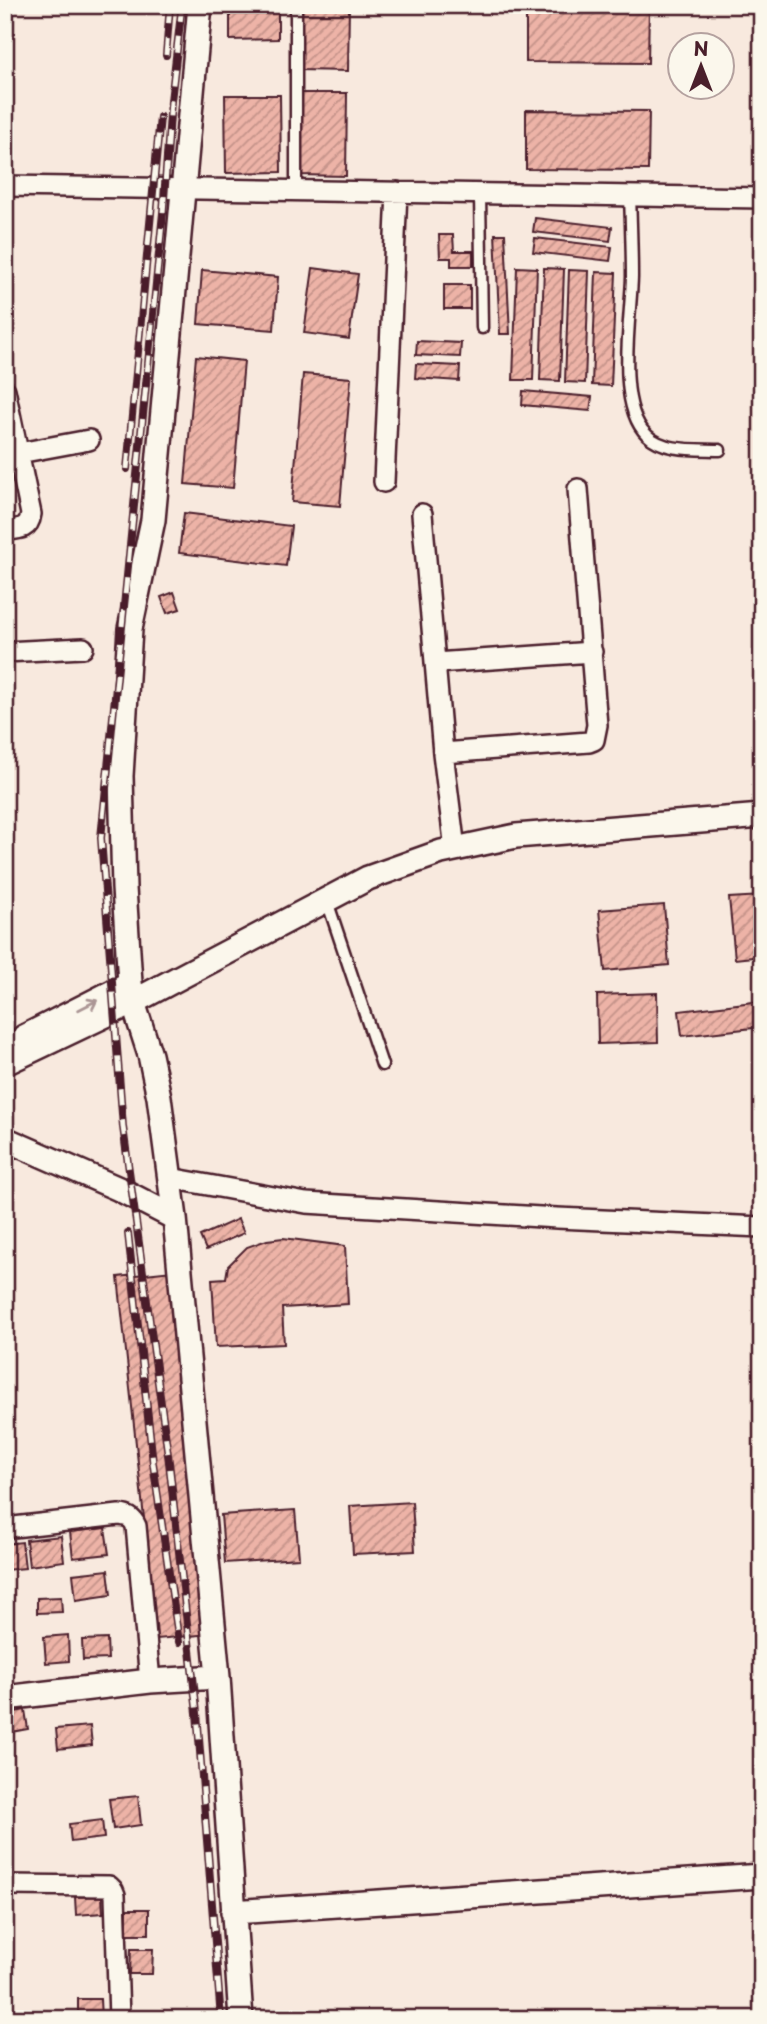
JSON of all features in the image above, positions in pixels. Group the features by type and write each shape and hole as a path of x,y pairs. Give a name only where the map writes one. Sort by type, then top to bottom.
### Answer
{"street":[{"path":"200,5 153,520 130,629 121,776 124,888 132,993 159,1097 176,1218 218,1677 241,2019"},
{"path":"5,186 762,198"},
{"path":"384,482 397,192"},
{"path":"5,390 30,504 30,522 26,527 5,530"},
{"path":"19,453 89,439"},
{"path":"443,753 594,740 597,726 578,489"},
{"path":"422,514 443,753 455,849"},
{"path":"5,652 83,648"},
{"path":"435,663 592,652"},
{"path":"5,1047 132,993 368,878 441,852 516,836 762,816"},
{"path":"5,1063 132,993"},
{"path":"5,1139 119,1189 176,1218"},
{"path":"170,1178 306,1203 762,1227"},
{"path":"5,1528 119,1515 133,1519 136,1526 150,1681"},
{"path":"5,1699 150,1681 218,1677"},
{"path":"233,1912 762,1876"},
{"path":"5,1885 109,1886 113,1890 119,2019"}],"lane":[{"path":"296,5 296,191"},
{"path":"480,194 482,328"},
{"path":"630,196 632,281 628,372 634,416 647,436 663,444 720,450"},
{"path":"326,900 383,1065"}],"building":[{"path":"230,5 278,5 278,39 230,40"},
{"path":"300,5 349,5 348,71 299,70"},
{"path":"526,5 649,5 648,63 526,62"},
{"path":"300,93 347,93 346,176 299,175"},
{"path":"225,95 280,95 281,172 226,173"},
{"path":"526,110 649,111 648,170 526,169"},
{"path":"535,218 612,227 610,241 533,232"},
{"path":"495,234 505,234 510,334 500,334"},
{"path":"439,235 453,235 454,251 473,251 473,266 451,266 451,258 440,258"},
{"path":"535,238 612,247 610,261 533,252"},
{"path":"517,267 537,268 533,380 513,380"},
{"path":"313,268 358,274 349,339 304,333"},
{"path":"544,268 564,269 560,381 540,380"},
{"path":"202,270 278,277 274,330 198,324"},
{"path":"569,270 589,271 585,383 565,382"},
{"path":"596,272 616,273 611,386 592,385"},
{"path":"444,285 470,285 470,309 444,309"},
{"path":"417,341 461,343 460,357 416,355"},
{"path":"196,356 244,361 233,488 185,484"},
{"path":"416,364 460,366 459,381 415,378"},
{"path":"303,374 351,378 340,506 292,502"},
{"path":"523,391 592,397 590,411 522,405"},
{"path":"184,513 291,526 286,566 179,553"},
{"path":"174,592 180,609 167,613 161,597"},
{"path":"762,896 762,956 735,959 729,898"},
{"path":"664,905 669,965 605,971 599,910"},
{"path":"657,993 658,1042 598,1044 597,995"},
{"path":"762,1001 762,1027 682,1036 679,1011"},
{"path":"238,1219 244,1233 206,1250 200,1236"},
{"path":"283,1238 345,1246 348,1304 282,1308 284,1344 216,1347 212,1279 226,1278 228,1266 247,1247"},
{"path":"172,1271 210,1634 157,1639 118,1277"},
{"path":"412,1502 415,1551 353,1554 350,1506"},
{"path":"295,1510 299,1558 225,1563 221,1515"},
{"path":"105,1528 109,1554 73,1558 70,1532"},
{"path":"61,1536 64,1561 29,1566 26,1540"},
{"path":"22,1542 25,1568 5,1570 5,1544"},
{"path":"108,1570 111,1595 76,1600 73,1574"},
{"path":"61,1597 62,1612 37,1613 37,1598"},
{"path":"68,1635 69,1661 46,1663 44,1637"},
{"path":"107,1639 108,1659 83,1660 82,1640"},
{"path":"25,1710 28,1729 6,1733 5,1714"},
{"path":"90,1726 92,1745 58,1749 56,1729"},
{"path":"138,1796 141,1825 113,1829 109,1799"},
{"path":"102,1820 104,1838 71,1842 69,1824"},
{"path":"102,1896 103,1913 76,1915 75,1897"},
{"path":"5,1900 11,1900 12,1917 5,1918"},
{"path":"127,1909 149,1909 149,1934 127,1934"},
{"path":"131,1949 153,1949 152,1974 130,1974"},
{"path":"78,1999 100,1999 101,2019 78,2019"}],"railway":[{"path":"166,55 170,5"},
{"path":"182,5 101,838 123,1127 169,1462 197,1713 221,2019"},
{"path":"127,469 160,117"},
{"path":"128,1233 153,1463 179,1642"}]}
